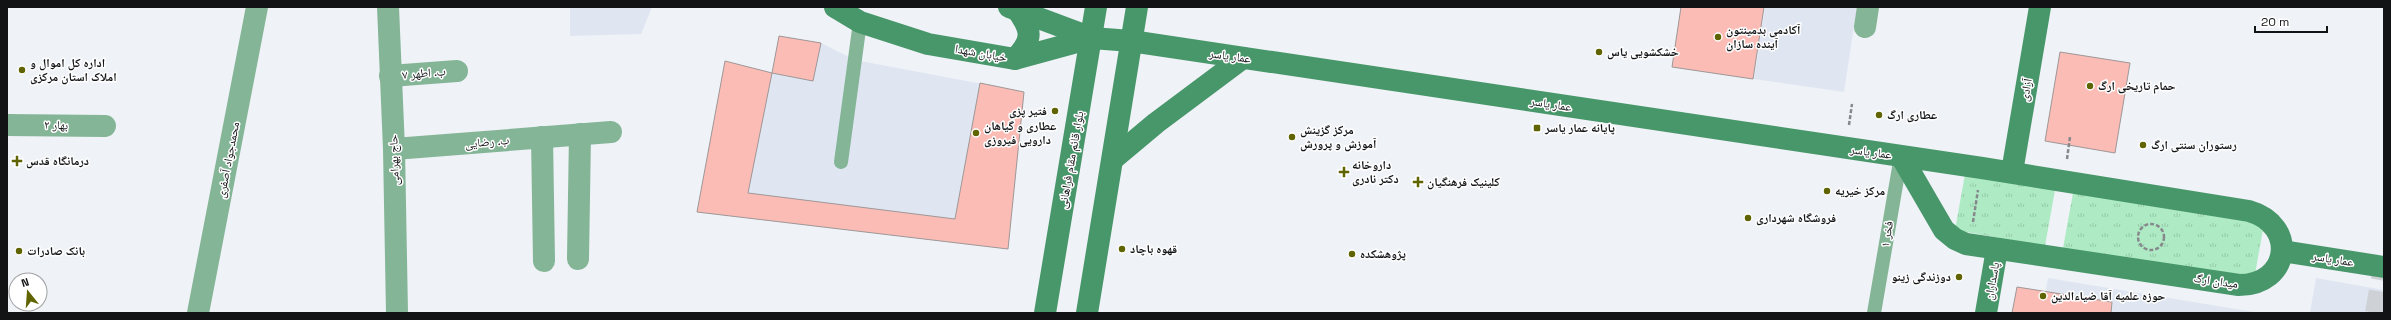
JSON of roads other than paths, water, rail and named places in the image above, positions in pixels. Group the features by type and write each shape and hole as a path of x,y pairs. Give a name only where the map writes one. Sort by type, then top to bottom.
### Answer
{"street":[{"name":"محمدجواد آصفری","path":"198,313 257,7"},
{"name":"حاج بهرامی","path":"388,7 394,149 397,313"},
{"name":"خیابان شهدا","path":"835,7 860,22 928,44 1015,59 1092,38"},
{"path":"1015,7 1092,38"},
{"path":"1015,7 1026,22 1029,34 1026,47 1015,59"},
{"name":"بلوار قائم مقام فراهانی","path":"1045,313 1096,7"},
{"path":"1087,313 1137,7"},
{"name":"آزادی","path":"2012,172 2040,7"},
{"name":"عمار یاسر","path":"1092,38 1131,41 2012,172"},
{"path":"1113,159 1156,123 1243,58"},
{"name":"ب. اطهر ۷","path":"390,76 457,71"},
{"name":"بهار ۲","path":"7,124 104,126"},
{"name":"ب. رضایی","path":"394,149 610,132"},
{"path":"578,259 580,134"},
{"path":"542,137 544,261"},
{"name":"میدان ارگ","path":"1901,156 1944,230 1955,239 1969,244 2239,285 2251,285 2262,281 2272,274 2278,264 2282,251"},
{"path":"2012,172 2260,214 2270,220 2277,230 2282,241 2282,251"},
{"name":"پاسداران","path":"1986,313 1997,249"},
{"name":"عمار یاسر","path":"2282,251 2384,267"}],"lane":[{"path":"841,162 860,22"},
{"name":"فخر ۱","path":"1874,313 1901,156"}],"tunnel":[{"path":"2376,313 2384,267"}],"place":[{"name":"آکادمی بدمینتون آینده سازان","path":"1718,37"},
{"name":"خشکشویی یاس","path":"1599,52"},
{"name":"اداره کل اموال و املاک استان مرکزی","path":"22,70"},
{"name":"حمام تاریخی ارگ","path":"2090,86"},
{"name":"فتیر پزی","path":"1055,111"},
{"name":"عطاری ارگ","path":"1879,115"},
{"name":"پایانه عمار یاسر","path":"1537,128"},
{"name":"عطاری و گیاهان دارویی فیروزی","path":"976,133"},
{"name":"مرکز گزینش آموزش و پرورش","path":"1292,137"},
{"name":"رستوران سنتی ارگ","path":"2143,145"},
{"name":"درمانگاه قدس","path":"17,161"},
{"name":"داروخانه دکتر نادری","path":"1344,172"},
{"name":"کلینیک فرهنگیان","path":"1418,182"},
{"name":"مرکز خیریه","path":"1827,191"},
{"name":"فروشگاه شهرداری","path":"1748,218"},
{"name":"قهوه باچاد","path":"1122,249"},
{"name":"بانک صادرات","path":"19,251"},
{"name":"پژوهشکده","path":"1352,254"},
{"name":"دوزندگی زینو","path":"1959,277"},
{"name":"حوزه علمیه آقا ضیاءالدین","path":"2043,296"}]}
